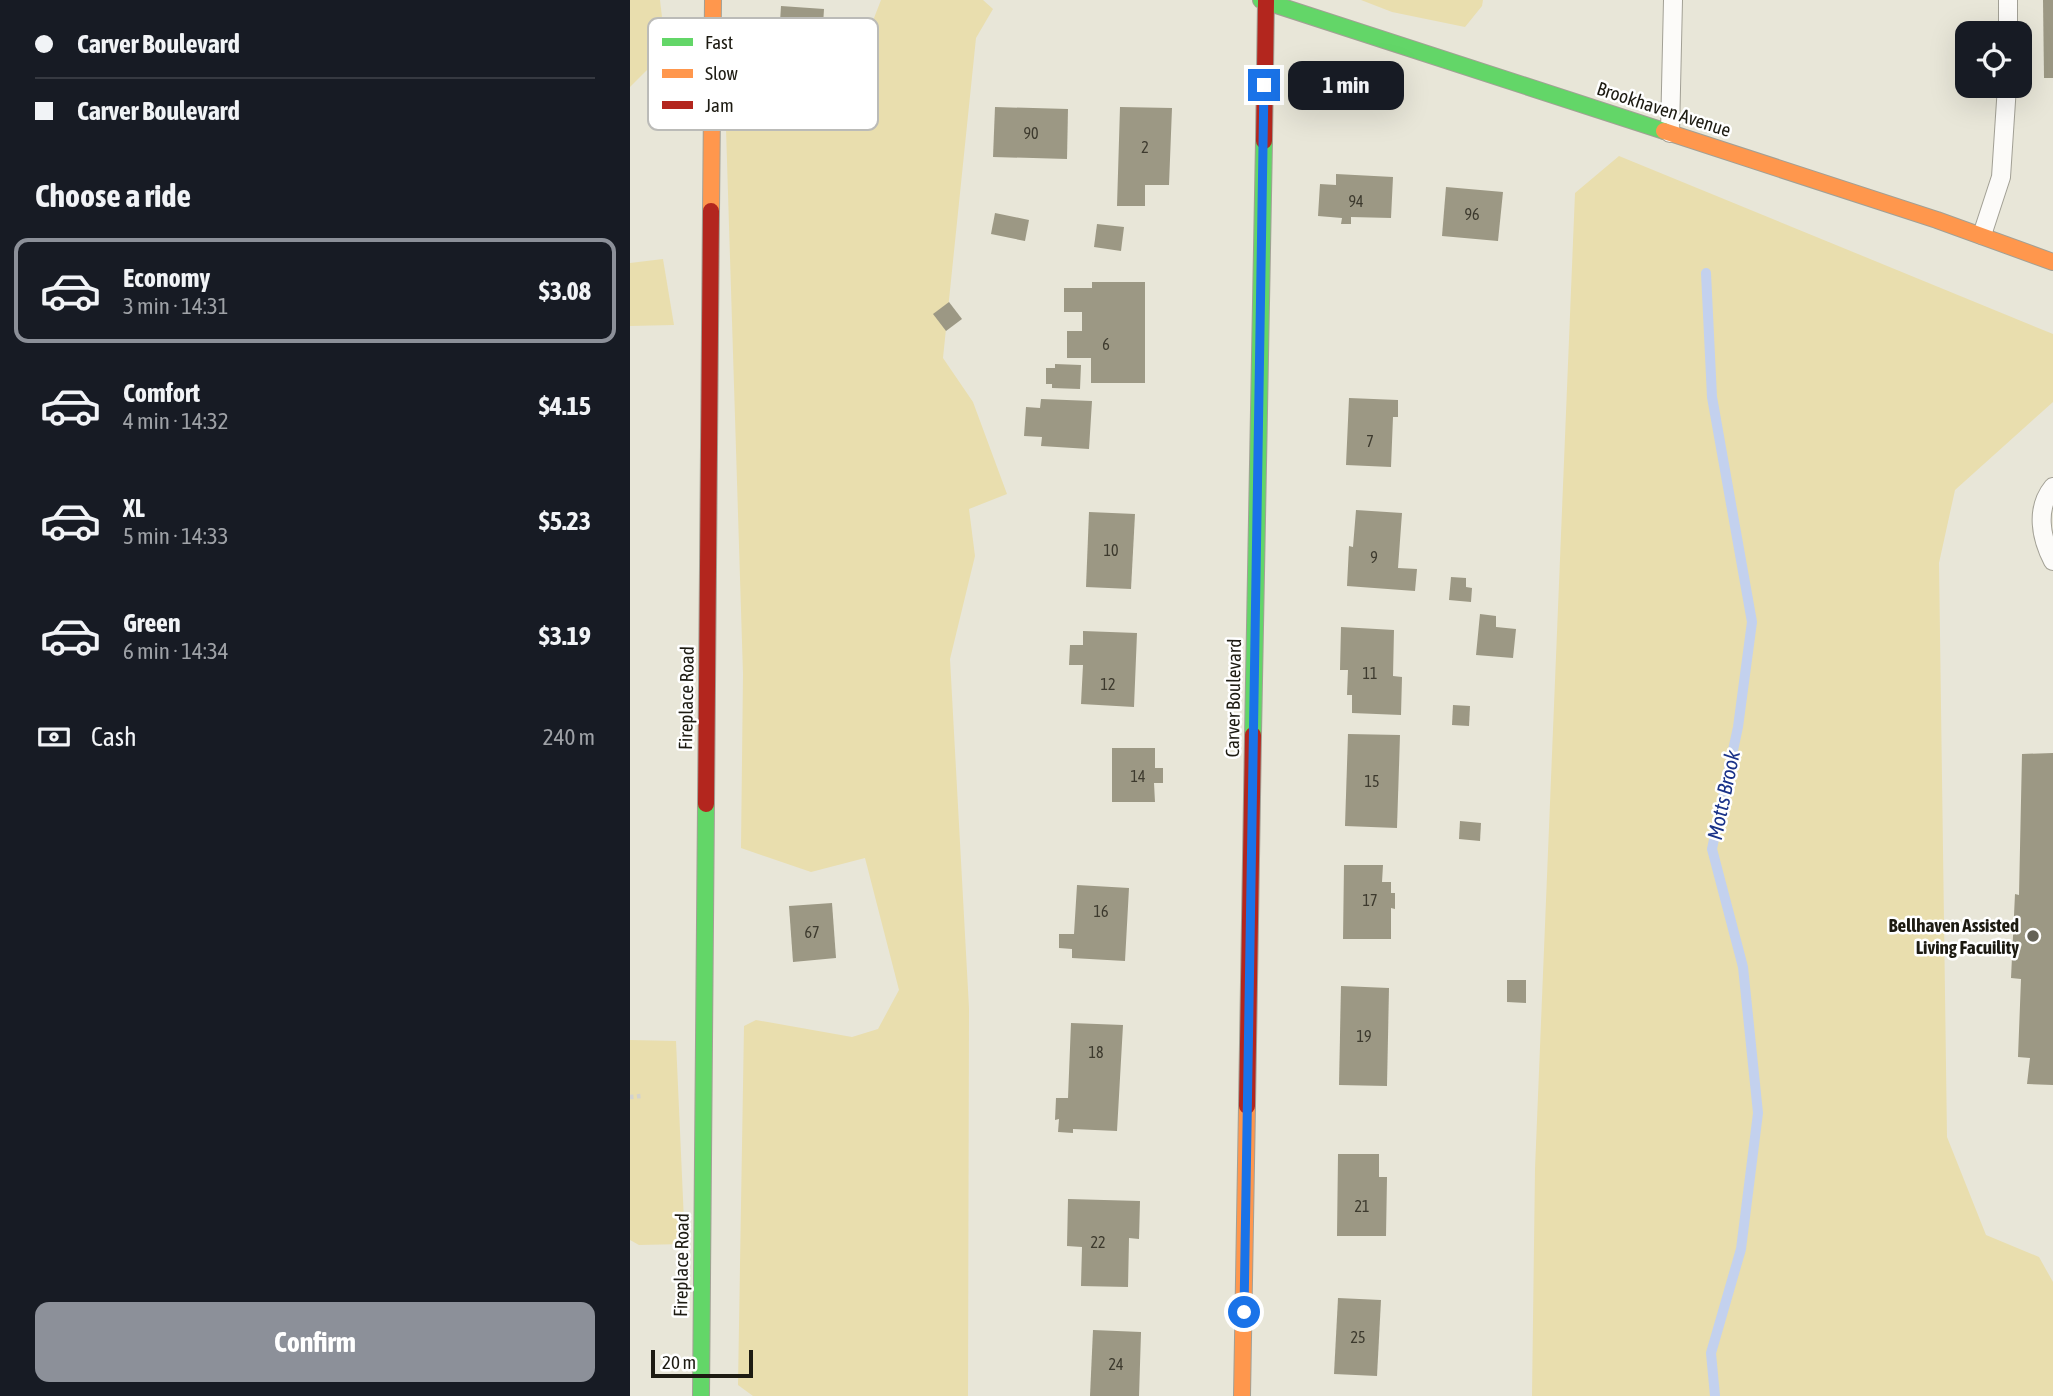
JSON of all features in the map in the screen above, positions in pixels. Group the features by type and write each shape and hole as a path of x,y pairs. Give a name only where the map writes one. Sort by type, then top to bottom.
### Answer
{"street":[{"name":"Fireplace Road","path":"713,0 713,18"},
{"name":"Brookhaven Avenue","path":"1264,1 1982,235 2053,262"},
{"name":"Carver Boulevard","path":"1242,1396 1264,1"},
{"name":"Fireplace Road","path":"701,1396 712,130"}],"lane":[{"path":"1670,133 1673,0"},
{"path":"2008,0 2008,21"},
{"path":"1982,235 2001,177 2006,98"},
{"path":"2053,487 2046,496 2040,526 2053,561"}],"path":[{"path":"630,1097 640,1096"}],"shaded area":[{"path":"630,0 660,0 662,18 648,18 648,69 630,87"},
{"path":"881,0 983,0 993,9 976,38 943,358 973,402 1007,494 969,509 975,556 950,659 969,1008 968,1396 753,1396 738,1385 744,1026 756,1020 852,1037 878,1029 899,990 865,858 811,872 741,848 743,674 726,130 878,130 878,18 874,18"},
{"path":"1361,0 1483,0 1482,6 1465,27 1392,12"},
{"path":"1619,156 2053,334 2053,402 1955,490 1939,563 1947,1137 1986,1235 2039,1257 2053,1282 2053,1396 1532,1396 1535,1169 1575,193"},
{"path":"663,259 674,325 630,326 630,263"},
{"path":"630,1040 676,1041 685,1244 639,1245 630,1240"}],"building":[{"path":"2043,0 2053,0 2053,78 2044,78"},
{"path":"781,6 824,9 823,18 780,18"},
{"path":"995,107 1068,109 1067,159 993,157"},
{"path":"1120,107 1172,108 1169,185 1145,185 1145,206 1117,206"},
{"path":"1336,174 1393,177 1391,218 1351,217 1351,224 1341,224 1342,218 1318,216 1320,184 1336,185"},
{"path":"1446,187 1503,192 1498,241 1442,236"},
{"path":"995,213 1029,220 1025,241 991,234"},
{"path":"1097,224 1124,227 1121,251 1094,247"},
{"path":"1092,282 1145,282 1145,383 1091,383 1091,358 1067,358 1067,331 1082,331 1082,312 1064,312 1064,288 1092,288"},
{"path":"949,302 962,319 946,331 933,314"},
{"path":"1055,364 1081,365 1080,389 1052,388 1052,384 1046,384 1046,368 1055,368"},
{"path":"1349,398 1398,400 1398,417 1393,417 1391,467 1346,465"},
{"path":"1041,399 1092,401 1089,449 1041,446 1042,437 1024,436 1026,407 1040,408"},
{"path":"1356,510 1402,513 1398,568 1417,569 1415,591 1347,586 1349,546 1353,547"},
{"path":"1089,512 1135,514 1131,589 1086,587"},
{"path":"1451,577 1466,578 1466,587 1472,588 1471,602 1449,600"},
{"path":"1480,614 1496,616 1496,627 1516,629 1513,658 1476,655"},
{"path":"1341,627 1394,630 1393,676 1402,677 1401,715 1352,713 1352,695 1347,695 1348,670 1340,670"},
{"path":"1083,631 1137,633 1134,707 1081,704 1083,665 1069,665 1070,645 1083,645"},
{"path":"1453,705 1470,706 1469,726 1452,725"},
{"path":"1348,734 1400,735 1397,828 1345,826"},
{"path":"1112,748 1155,748 1155,768 1163,768 1163,783 1154,783 1155,802 1112,802"},
{"name":"Bellhaven Assisted Living Facuility","path":"2053,753 2053,1085 2027,1084 2030,1058 2018,1057 2021,979 2011,978 2015,894 2019,895 2022,754"},
{"path":"1460,821 1481,823 1480,841 1459,839"},
{"path":"1344,865 1383,865 1382,882 1391,882 1391,893 1395,893 1395,909 1391,908 1391,939 1343,939"},
{"path":"1077,885 1129,888 1125,961 1072,958 1072,949 1059,948 1059,934 1074,934"},
{"path":"832,903 836,958 793,962 789,906"},
{"path":"1507,980 1526,980 1526,1003 1507,1002"},
{"path":"1341,986 1389,988 1387,1086 1339,1085"},
{"path":"1071,1023 1123,1025 1117,1131 1073,1129 1073,1133 1058,1132 1059,1119 1055,1120 1056,1098 1068,1098"},
{"path":"1338,1154 1379,1154 1379,1177 1387,1177 1386,1236 1337,1236"},
{"path":"1068,1199 1140,1201 1139,1239 1129,1238 1128,1287 1081,1286 1082,1247 1067,1246"},
{"path":"1338,1298 1381,1300 1377,1376 1334,1374"},
{"path":"1093,1330 1141,1332 1139,1396 1090,1396"}],"waterway":[{"name":"Motts Brook","path":"1706,273 1712,397 1752,622 1738,727 1712,849 1743,967 1758,1113 1741,1249 1711,1353 1715,1396"}],"traffic: fast":[{"path":"1261,0 1664,131"},
{"path":"1253,735 1264,141"},
{"path":"701,1396 706,804"}],"traffic: slow":[{"path":"713,0 713,18"},
{"path":"711,211 712,130"},
{"path":"1664,131 1937,220 2053,262"},
{"path":"1242,1396 1247,1106"}],"traffic: jam":[{"path":"1264,141 1266,1"},
{"path":"706,804 711,211"},
{"path":"1247,1106 1253,735"}],"place":[{"name":"Bellhaven Assisted Living Facuility","path":"2033,936"}],"route":[{"path":"1244,1312 1264,85"}]}
